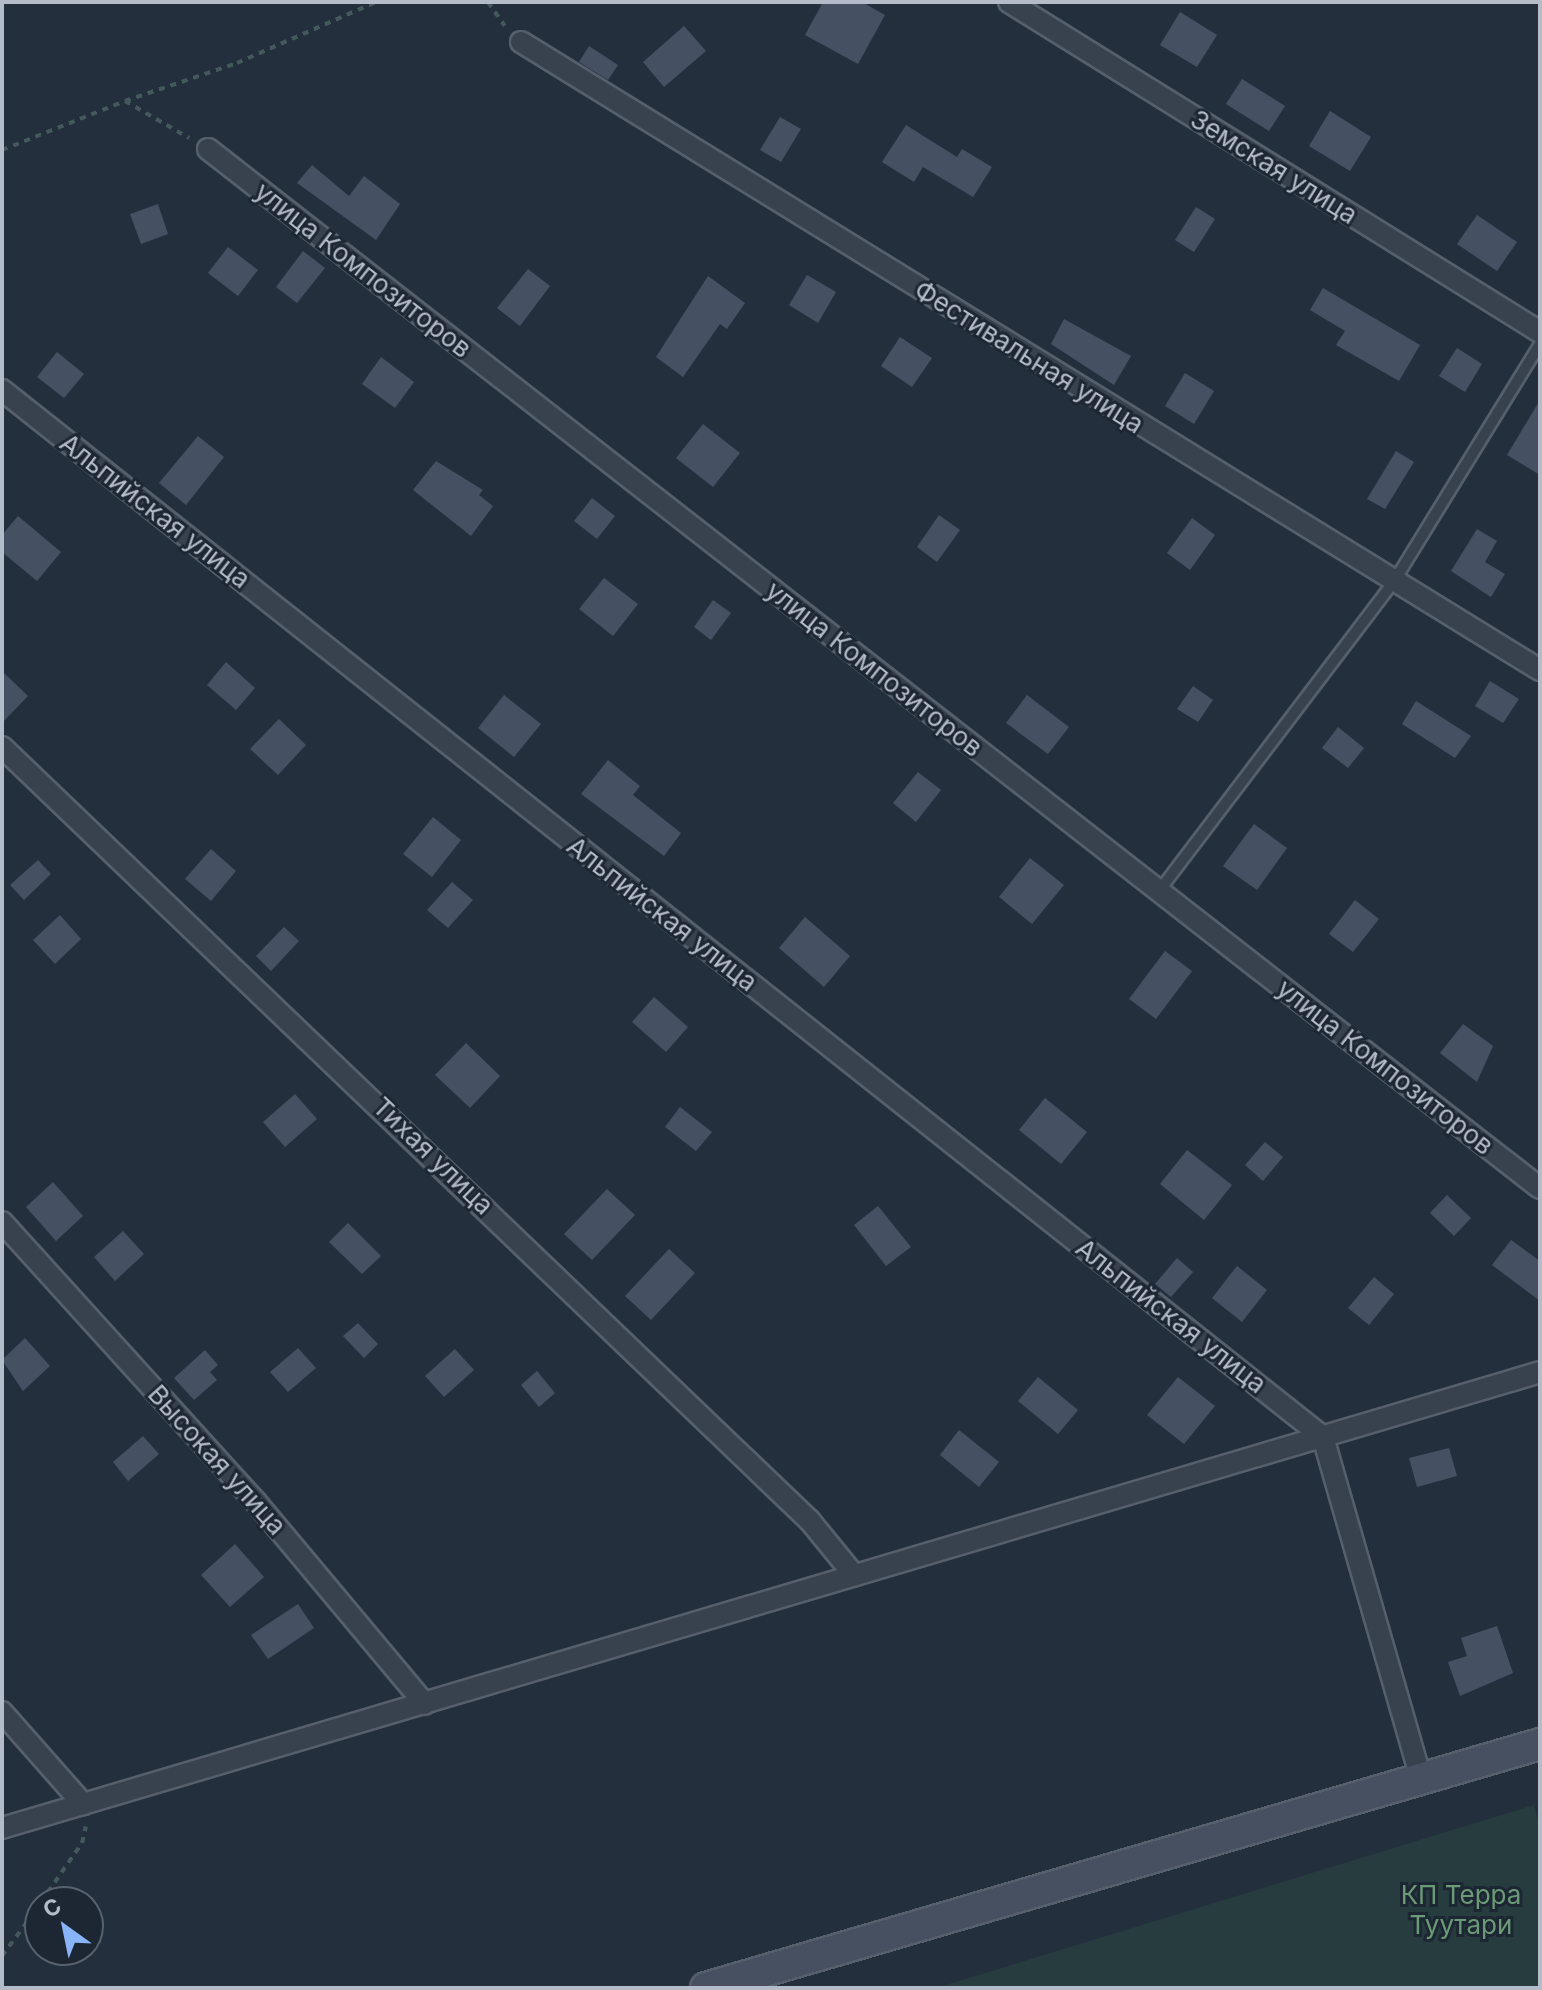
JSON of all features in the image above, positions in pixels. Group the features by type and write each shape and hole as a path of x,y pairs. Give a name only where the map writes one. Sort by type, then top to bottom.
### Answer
{"street":[{"name":"Земская улица","path":"1009,2 1540,332"},
{"name":"Фестивальная улица","path":"521,42 1393,583 1540,670"},
{"name":"улица Композиторов","path":"208,149 1540,1188"},
{"name":"Альпийская улица","path":"2,390 1323,1437"},
{"name":"Тихая улица","path":"2,747 810,1521 854,1575"},
{"name":"Высокая улица","path":"2,1222 256,1502 425,1704"},
{"path":"2,1828 1540,1372"},
{"path":"1323,1437 1421,1779"},
{"path":"2,1712 83,1804"},
{"path":"706,1988 1540,1744"}],"lane":[{"path":"1159,891 1393,583 1540,344"}],"path":[{"path":"2,150 125,101 237,63 376,2"},
{"path":"488,2 521,42"},
{"path":"125,101 208,149"},
{"path":"53,1886 82,1843 83,1804"},
{"path":"2,1956 24,1926"}],"green space":[{"name":"КП Терра Туутари","path":"1534,1805 1540,1827 1540,1988 936,1988"}],"building":[{"path":"823,2 862,2 885,15 858,64 805,35"},
{"path":"1180,12 1217,35 1197,67 1160,45"},
{"path":"684,26 706,51 664,87 643,62"},
{"path":"589,46 618,65 608,80 579,62"},
{"path":"1242,79 1285,106 1269,131 1226,104"},
{"path":"1330,111 1371,137 1350,171 1309,146"},
{"path":"780,117 801,129 781,162 760,150"},
{"path":"906,125 957,157 962,149 992,167 973,197 923,167 914,182 882,162"},
{"path":"312,165 349,196 364,176 400,204 376,240 297,183"},
{"path":"158,204 168,234 141,244 130,214"},
{"path":"1196,207 1215,219 1194,252 1175,240"},
{"path":"1477,215 1517,242 1497,271 1457,244"},
{"path":"228,247 258,270 238,296 208,273"},
{"path":"303,251 325,268 297,303 276,287"},
{"path":"528,269 550,286 520,326 497,308"},
{"path":"807,275 836,292 818,323 789,305"},
{"path":"708,276 745,303 727,329 720,324 683,377 656,357"},
{"path":"1323,288 1420,345 1399,381 1336,345 1345,331 1310,310"},
{"path":"1064,319 1131,356 1114,385 1051,344"},
{"path":"900,337 932,358 912,387 881,366"},
{"path":"1457,348 1482,364 1465,392 1439,376"},
{"path":"57,352 84,374 64,398 37,377"},
{"path":"381,357 414,382 395,408 362,384"},
{"path":"1185,373 1214,391 1194,424 1165,406"},
{"path":"1540,400 1540,475 1507,455"},
{"path":"703,424 740,453 713,487 676,458"},
{"path":"198,436 224,457 186,505 159,483"},
{"path":"1396,451 1414,462 1385,509 1367,499"},
{"path":"436,461 483,490 479,495 493,506 471,536 413,490"},
{"path":"592,498 615,516 597,539 574,521"},
{"path":"939,515 960,530 937,562 917,547"},
{"path":"18,516 61,552 37,581 2,552 2,535"},
{"path":"1192,518 1215,535 1190,570 1167,553"},
{"path":"1477,529 1497,541 1485,562 1505,574 1491,597 1451,571"},
{"path":"604,578 638,604 613,636 579,609"},
{"path":"713,600 731,613 711,640 694,627"},
{"path":"226,662 255,688 236,710 207,685"},
{"path":"2,671 28,696 2,723"},
{"path":"1490,681 1519,699 1503,723 1475,706"},
{"path":"1193,686 1213,700 1198,722 1177,709"},
{"path":"504,695 541,724 514,757 478,728"},
{"path":"1027,695 1069,727 1048,754 1006,723"},
{"path":"1416,701 1471,736 1455,758 1402,724"},
{"path":"279,719 306,745 278,775 250,749"},
{"path":"1338,727 1364,748 1348,768 1322,748"},
{"path":"608,760 640,786 633,795 681,833 664,856 581,794"},
{"path":"918,772 941,790 916,822 893,803"},
{"path":"433,817 461,840 432,877 403,854"},
{"path":"1254,824 1287,848 1257,890 1223,866"},
{"path":"211,849 236,871 211,901 185,879"},
{"path":"1030,858 1064,885 1032,924 999,897"},
{"path":"38,860 51,874 24,900 10,885"},
{"path":"452,882 473,900 448,928 427,910"},
{"path":"1355,900 1379,919 1353,952 1329,934"},
{"path":"60,915 81,939 55,964 33,940"},
{"path":"805,917 850,956 824,987 779,948"},
{"path":"284,927 299,941 271,971 256,956"},
{"path":"1165,951 1192,971 1156,1019 1129,999"},
{"path":"654,997 688,1027 666,1052 632,1022"},
{"path":"1463,1024 1493,1046 1477,1082 1440,1053"},
{"path":"466,1043 500,1076 470,1108 435,1075"},
{"path":"295,1094 317,1119 285,1147 263,1122"},
{"path":"1045,1098 1087,1132 1061,1164 1019,1130"},
{"path":"680,1107 712,1132 696,1151 665,1127"},
{"path":"1265,1142 1283,1157 1263,1181 1245,1165"},
{"path":"1187,1150 1232,1185 1204,1220 1160,1184"},
{"path":"53,1182 83,1216 56,1241 26,1207"},
{"path":"607,1189 635,1215 592,1260 564,1234"},
{"path":"1447,1195 1471,1218 1454,1236 1430,1213"},
{"path":"878,1206 911,1247 886,1266 854,1225"},
{"path":"348,1223 381,1256 362,1274 329,1242"},
{"path":"123,1231 144,1254 115,1281 94,1257"},
{"path":"1511,1240 1540,1261 1540,1301 1492,1265"},
{"path":"669,1249 695,1273 651,1320 625,1296"},
{"path":"1177,1258 1193,1272 1171,1297 1155,1284"},
{"path":"1237,1266 1267,1290 1242,1322 1212,1298"},
{"path":"1374,1277 1394,1294 1369,1325 1348,1308"},
{"path":"358,1323 378,1344 364,1358 343,1336"},
{"path":"25,1338 50,1366 23,1391 2,1360"},
{"path":"298,1348 316,1368 288,1392 270,1372"},
{"path":"455,1349 474,1370 444,1397 425,1376"},
{"path":"205,1350 218,1365 210,1372 217,1380 194,1400 174,1378"},
{"path":"537,1371 555,1393 539,1407 521,1385"},
{"path":"1038,1377 1078,1410 1058,1434 1018,1401"},
{"path":"1178,1377 1215,1406 1184,1444 1147,1415"},
{"path":"959,1430 999,1462 979,1487 940,1455"},
{"path":"143,1436 159,1454 128,1481 113,1462"},
{"path":"1449,1448 1457,1476 1417,1487 1409,1458"},
{"path":"235,1544 264,1577 230,1607 201,1575"},
{"path":"298,1604 314,1628 268,1659 251,1635"},
{"path":"1497,1626 1513,1673 1460,1696 1448,1662 1467,1656 1461,1638"}]}
